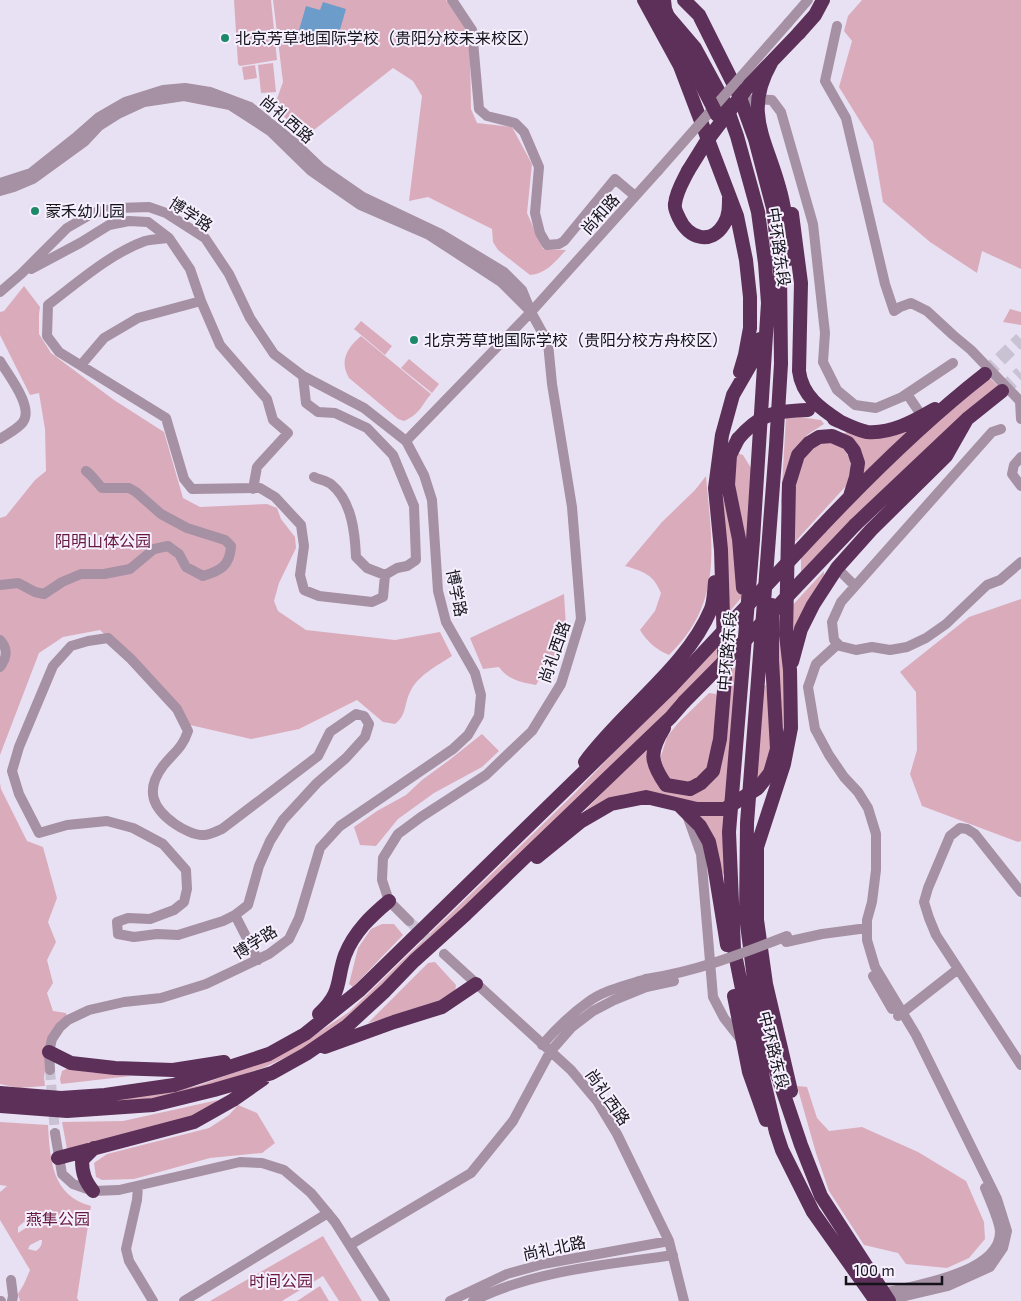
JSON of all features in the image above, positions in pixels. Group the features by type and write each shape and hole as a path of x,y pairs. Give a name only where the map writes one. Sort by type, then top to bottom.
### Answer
{"highway":[{"path":"644,0 680,66 737,216 746,260 750,297 750,328 745,355 722,435 715,488 721,550 725,678 720,739 712,771 701,783 690,789 666,785 654,766 653,754 658,738 671,717"},
{"name":"中环路东段","path":"654,0 695,48 726,105 737,136 758,212 765,263 768,304 747,619 729,832 734,949 742,994 782,1150 812,1212 884,1299"},
{"path":"664,0 671,25 724,128 747,202"},
{"name":"中环路东段","path":"684,0 699,15 739,94 755,139 773,208 780,271 781,364 779,401 747,823 746,916 757,1002 774,1065 800,1142 821,1196 884,1299"},
{"path":"729,195 729,210 725,223 720,230 707,238 696,237 688,232 682,225 674,205 688,171 706,142 750,84 815,15 823,0"},
{"path":"699,15 722,49 751,100 773,148 792,214 802,283 800,380 818,407 841,422"},
{"path":"770,63 763,76 756,104 760,127 780,188 787,226 794,315 792,353 779,401"},
{"path":"733,394 759,350 762,307 737,136"},
{"path":"0,1093 62,1098 174,1085 269,1054 305,1034 360,990 564,792 671,687 850,496 951,400 985,374"},
{"path":"58,1158 194,1122 233,1100 347,1026 671,717 855,525 967,419 1002,391"},
{"path":"747,619 739,539 728,485 730,456 738,439 755,422 781,410 808,410 866,432 882,432 904,426 951,400"},
{"path":"790,670 801,629 813,605 837,568 871,530 946,456 967,419"},
{"path":"800,1142 791,1091 766,984 757,920 757,847 784,764 791,728 790,670 786,634 789,484 798,455 809,443 819,436 832,436 848,443 854,451 858,463 850,496"},
{"path":"682,808 726,810 758,788 770,773 777,749 772,660 771,499"},
{"path":"564,792 599,743 662,677 694,640 711,607 721,550"},
{"path":"466,914 580,822 611,804 646,797 672,802 682,808 700,826 709,842 742,1042 749,1072 764,1119 776,1132"},
{"path":"284,1045 330,1004 339,986 345,955 357,933 389,901"},
{"path":"306,1054 394,1022 442,1007 476,984"},
{"path":"49,1052 71,1062 115,1068 173,1070 269,1054"},
{"path":"0,1106 67,1110 153,1105 272,1073"},
{"path":"92,1191 83,1176 82,1160 96,1147"}],"street":[{"path":"452,0 472,30 479,109 487,116 515,123 524,132 539,167 535,213 540,233 547,245 559,244 564,241 615,179 635,196"},
{"name":"尚和路","path":"406,441 531,312 808,0"},
{"path":"837,26 825,81 846,118 884,284 894,311 911,303 927,311 971,350 1020,401 1021,419"},
{"name":"尚礼西路","path":"0,183 31,173 76,138 99,117 125,102 163,90 185,88 210,92 250,107 297,145 321,168 363,197 441,234 504,272 522,290 531,312 548,343 552,384 572,508 581,619 561,684 532,731 486,776 421,817 398,834 382,858 382,880 389,901 409,922"},
{"name":"尚礼西路","path":"0,190 14,188 33,179 84,142 99,126 118,114 144,102 184,96 230,105 270,131 311,170 360,205 428,235 502,282 531,312"},
{"path":"751,100 772,100 781,112 813,224 825,334 824,362 837,390 856,406 876,408 907,394 953,363"},
{"name":"博学路","path":"0,292 67,228 93,213 117,208 149,207 166,213 206,238 229,274 250,318 274,354 303,376 364,408 406,441 424,475 432,500 438,591 446,622 475,673 481,695 479,716 468,735 453,750 340,826 320,848 299,918 289,938 258,960 197,987 161,998 124,1002 89,1010 68,1020 60,1027 52,1039 49,1052 50,1070"},
{"path":"21,274 109,226 129,221 148,222 168,238 190,269 220,346 267,399 274,420 288,433 257,467 253,488"},
{"path":"168,238 147,241 123,251 78,281 48,305 47,336 59,352 166,418 184,479 192,489 260,488 275,497 301,525 304,546 300,575 304,590 319,596 372,602 383,597 385,575"},
{"path":"81,365 104,338 138,318 201,301"},
{"path":"0,362 25,405 27,414 22,423 0,439"},
{"path":"303,376 306,403 318,412 335,413 367,428 393,455 414,506 416,560 408,566 397,568 385,575"},
{"path":"907,394 922,416"},
{"path":"1001,429 992,432 841,602 832,622 836,642 840,646 856,650 872,647 890,650 907,647 926,638 946,624 987,585 1000,580 1021,562"},
{"path":"1021,457 1014,465 1012,474 1021,486"},
{"path":"0,585 18,583 35,592 44,594 62,582 81,574 104,574 130,569 154,549 168,546 179,554 186,567 203,576 218,572 227,565 231,554 231,546 225,540 187,528 161,514 129,488 102,488 90,473 86,471"},
{"path":"314,477 332,484 345,502 355,532 356,557 367,568 385,575"},
{"path":"837,568 855,586"},
{"path":"108,638 131,659 177,709 188,732 184,744 163,766 154,782 155,805 167,818 181,828 204,836 222,829 318,756 330,732 356,714 364,716 369,724 365,737 346,758 317,783 283,820 270,841 259,866 248,905 235,915 223,921 178,935 157,934 134,937 118,934 117,922 128,918 150,919 174,910 184,902 187,889 186,870 163,844 133,828 107,821 66,825 39,834 19,794 12,771 19,747 53,666 71,646 108,638"},
{"path":"0,640 6,652 5,661 0,666"},
{"path":"836,642 816,664 808,687 815,729 829,755 868,808 876,834 876,870 872,902 864,925 867,940 875,967 898,1012 916,1035 997,1199 1007,1231 1003,1248 990,1267 948,1286 884,1299"},
{"path":"682,808 701,854 714,997 724,1018 742,1042"},
{"path":"1021,892 975,834 960,828 950,836 924,902 928,918 936,935 1021,1065"},
{"path":"235,915 258,960"},
{"path":"350,1245 471,1173 513,1121 546,1048 562,1023 589,1001 623,986 646,983 678,974 823,927 864,925"},
{"name":"尚礼西路","path":"444,954 571,1070 597,1101 617,1134 669,1241 684,1301"},
{"path":"898,1012 956,966"},
{"path":"55,1134 62,1174 73,1184 92,1191 119,1190 240,1162 262,1163 284,1170 311,1193 328,1213 384,1301"},
{"path":"138,1186 137,1200 126,1249 129,1261 153,1301"},
{"path":"184,1301 328,1213"},
{"name":"尚礼北路","path":"450,1301 507,1274 543,1264 669,1241"},
{"name":"尚礼北路","path":"474,1301 518,1283 565,1271 673,1255"},
{"path":"11,1280 12,1301"}],"green space":[{"path":"234,0 271,0 277,60 240,66 238,64"},
{"path":"273,0 446,0 464,24 470,49 471,109 477,123 512,127 532,164 527,213 543,249 566,250 546,270 530,275 498,250 493,242 492,229 428,197 409,201 422,96 413,81 393,68 305,137 274,107 283,82"},
{"path":"862,0 1021,0 1021,269 982,251 977,273 930,242 883,202 873,142 839,87 852,41 844,31 848,16"},
{"path":"273,63 276,92 261,93 258,65"},
{"path":"255,65 257,78 244,80 242,67"},
{"name":"阳明山体公园","path":"24,286 40,307 39,334 51,353 114,400 164,432 183,498 200,507 267,504 277,508 281,519 295,537 296,548 279,583 274,601 278,611 306,630 395,640 440,632 452,656 428,671 413,686 399,721 395,724 383,722 357,700 299,729 251,739 190,725 173,701 100,630 63,637 39,653 0,755 0,671 8,664 9,647 0,635 0,518 6,516 35,480 46,471 45,429 39,393 30,395 0,335 0,312 4,311"},
{"path":"1010,309 1021,312 1021,325 1003,322"},
{"path":"361,321 392,346 385,355 354,329"},
{"path":"361,336 431,394 417,413 404,421 398,419 349,378 345,366 346,355 348,350"},
{"path":"409,359 439,384 432,393 401,368"},
{"path":"989,377 1000,388 801,574 801,557 823,533 892,464"},
{"path":"792,416 821,420 824,424 807,435 795,455 783,513 781,502 786,417"},
{"path":"849,431 888,435 908,431 862,475 843,434"},
{"path":"818,442 832,442 844,449 850,459 851,473 846,486 794,543 793,503 797,476 803,454"},
{"path":"737,453 743,455 751,468 754,478 747,557 730,483"},
{"path":"706,476 711,549 706,593 699,614 687,635 669,655 653,645 640,630 655,611 661,593 655,582 647,575 625,566 662,522 695,490"},
{"path":"719,484 738,549 742,597 730,611"},
{"path":"824,571 824,575 811,596 791,648 790,608"},
{"path":"564,594 566,626 558,655 552,670 542,675 536,685 511,678 499,667 483,669 470,638"},
{"path":"1021,599 1021,841 1018,842 922,806 910,774 917,750 916,692 900,672 969,617"},
{"path":"781,619 786,726 782,737 774,626"},
{"path":"719,643 722,655 593,786 340,1024 301,1050 265,1067 207,1087 169,1096 102,1104 104,1100 169,1092 200,1085 249,1067 304,1042 349,1012 576,792"},
{"path":"738,665 729,803 715,806 647,791 624,794 596,806 579,817 647,746 657,783 705,786 730,672"},
{"path":"766,685 772,730 769,767 755,784 764,686"},
{"path":"709,693 716,694 719,702 708,768 699,779 685,785 670,781 661,770 660,759 667,737 678,723"},
{"path":"482,734 499,751 482,767 434,793 398,819 376,846 360,845 354,827 377,811 406,795 422,780"},
{"path":"0,783 1,789 27,841 43,847 57,898 48,922 56,942 47,960 53,983 47,993 53,1011 66,1013 67,1018 51,1036 44,1077 45,1086 18,1088 0,1084"},
{"path":"728,811 724,875 697,813"},
{"path":"382,924 394,924 403,935 353,987 349,984 358,948 371,929"},
{"path":"435,962 456,985 455,992 440,1003 368,1023 428,963"},
{"path":"68,1068 131,1076 61,1084 62,1071"},
{"path":"797,1086 807,1087 817,1118 829,1131 862,1127 918,1152 966,1181 984,1222 985,1239 969,1258 947,1268 906,1264 898,1253 864,1245 829,1191"},
{"path":"218,1100 207,1109 189,1117 67,1149 62,1122 123,1121"},
{"path":"238,1105 257,1113 275,1143 262,1153 210,1158 134,1179 102,1180 96,1177 94,1163 107,1154 209,1128 229,1115"},
{"name":"燕隼公园","path":"0,1122 48,1125 52,1163 61,1185 68,1194 78,1201 91,1206 77,1298 79,1301 20,1301 18,1294 30,1270 0,1220 0,1192 7,1186 0,1185","holes":["24,1222 32,1224 18,1233 18,1227","42,1240 40,1248 36,1251 28,1249 30,1245"]},
{"name":"时间公园","path":"323,1236 362,1301 339,1301 323,1276 282,1301 210,1301"},
{"name":"时间公园","path":"320,1286 329,1301 297,1301"}],"water":[{"path":"323,2 346,9 335,47 309,40 310,32 304,30 301,38 297,37 306,6 320,10"}],"tunnel":[{"path":"985,374 1021,339"},
{"path":"1002,391 1021,373"},
{"path":"409,921 444,954"},
{"path":"50,1070 55,1133"}],"place":[{"name":"北京芳草地国际学校（贵阳分校未来校区）","path":"225,38"},
{"name":"蒙禾幼儿园","path":"35,211"},
{"name":"北京芳草地国际学校（贵阳分校方舟校区）","path":"414,340"}]}
